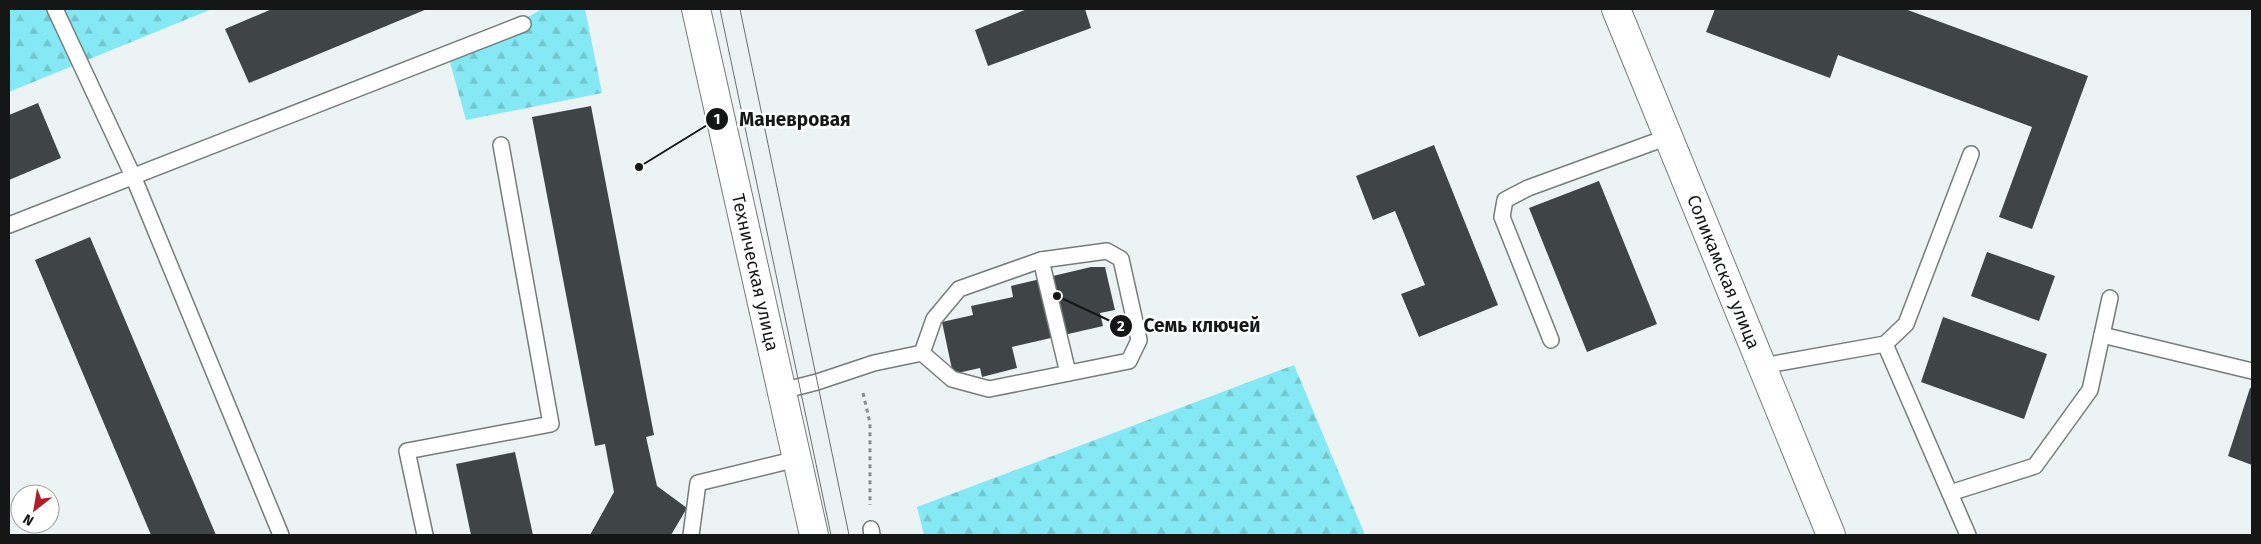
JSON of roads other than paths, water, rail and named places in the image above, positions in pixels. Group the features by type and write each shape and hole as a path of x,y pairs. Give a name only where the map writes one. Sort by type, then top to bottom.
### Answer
{"street":[{"name":"Техническая улица","path":"696,9 814,535"},
{"name":"Соликамская улица","path":"1616,9 1831,535"}],"lane":[{"path":"55,9 133,176 281,535"},
{"path":"9,225 523,24"},
{"path":"1551,340 1502,217 1505,200 1528,188 1668,137"},
{"path":"425,535 407,451 551,424 501,145"},
{"path":"1762,366 1885,344 1906,324 1971,154"},
{"path":"1107,250 1121,259 1139,340 1129,361 989,389 952,379 922,353 934,320 959,289 1041,260 1107,250"},
{"path":"1041,260 1068,373"},
{"path":"1950,493 2035,466 2090,390 2110,298"},
{"path":"2102,335 2252,371"},
{"path":"1885,344 1968,535"},
{"path":"782,391 857,369 922,353"},
{"path":"690,535 698,483 797,459"}],"tram line":[{"path":"720,9 831,535"},
{"path":"740,9 849,535"}],"place":[{"name":"Маневровая","path":"639,167"},
{"name":"Семь ключей","path":"1057,296"}]}
